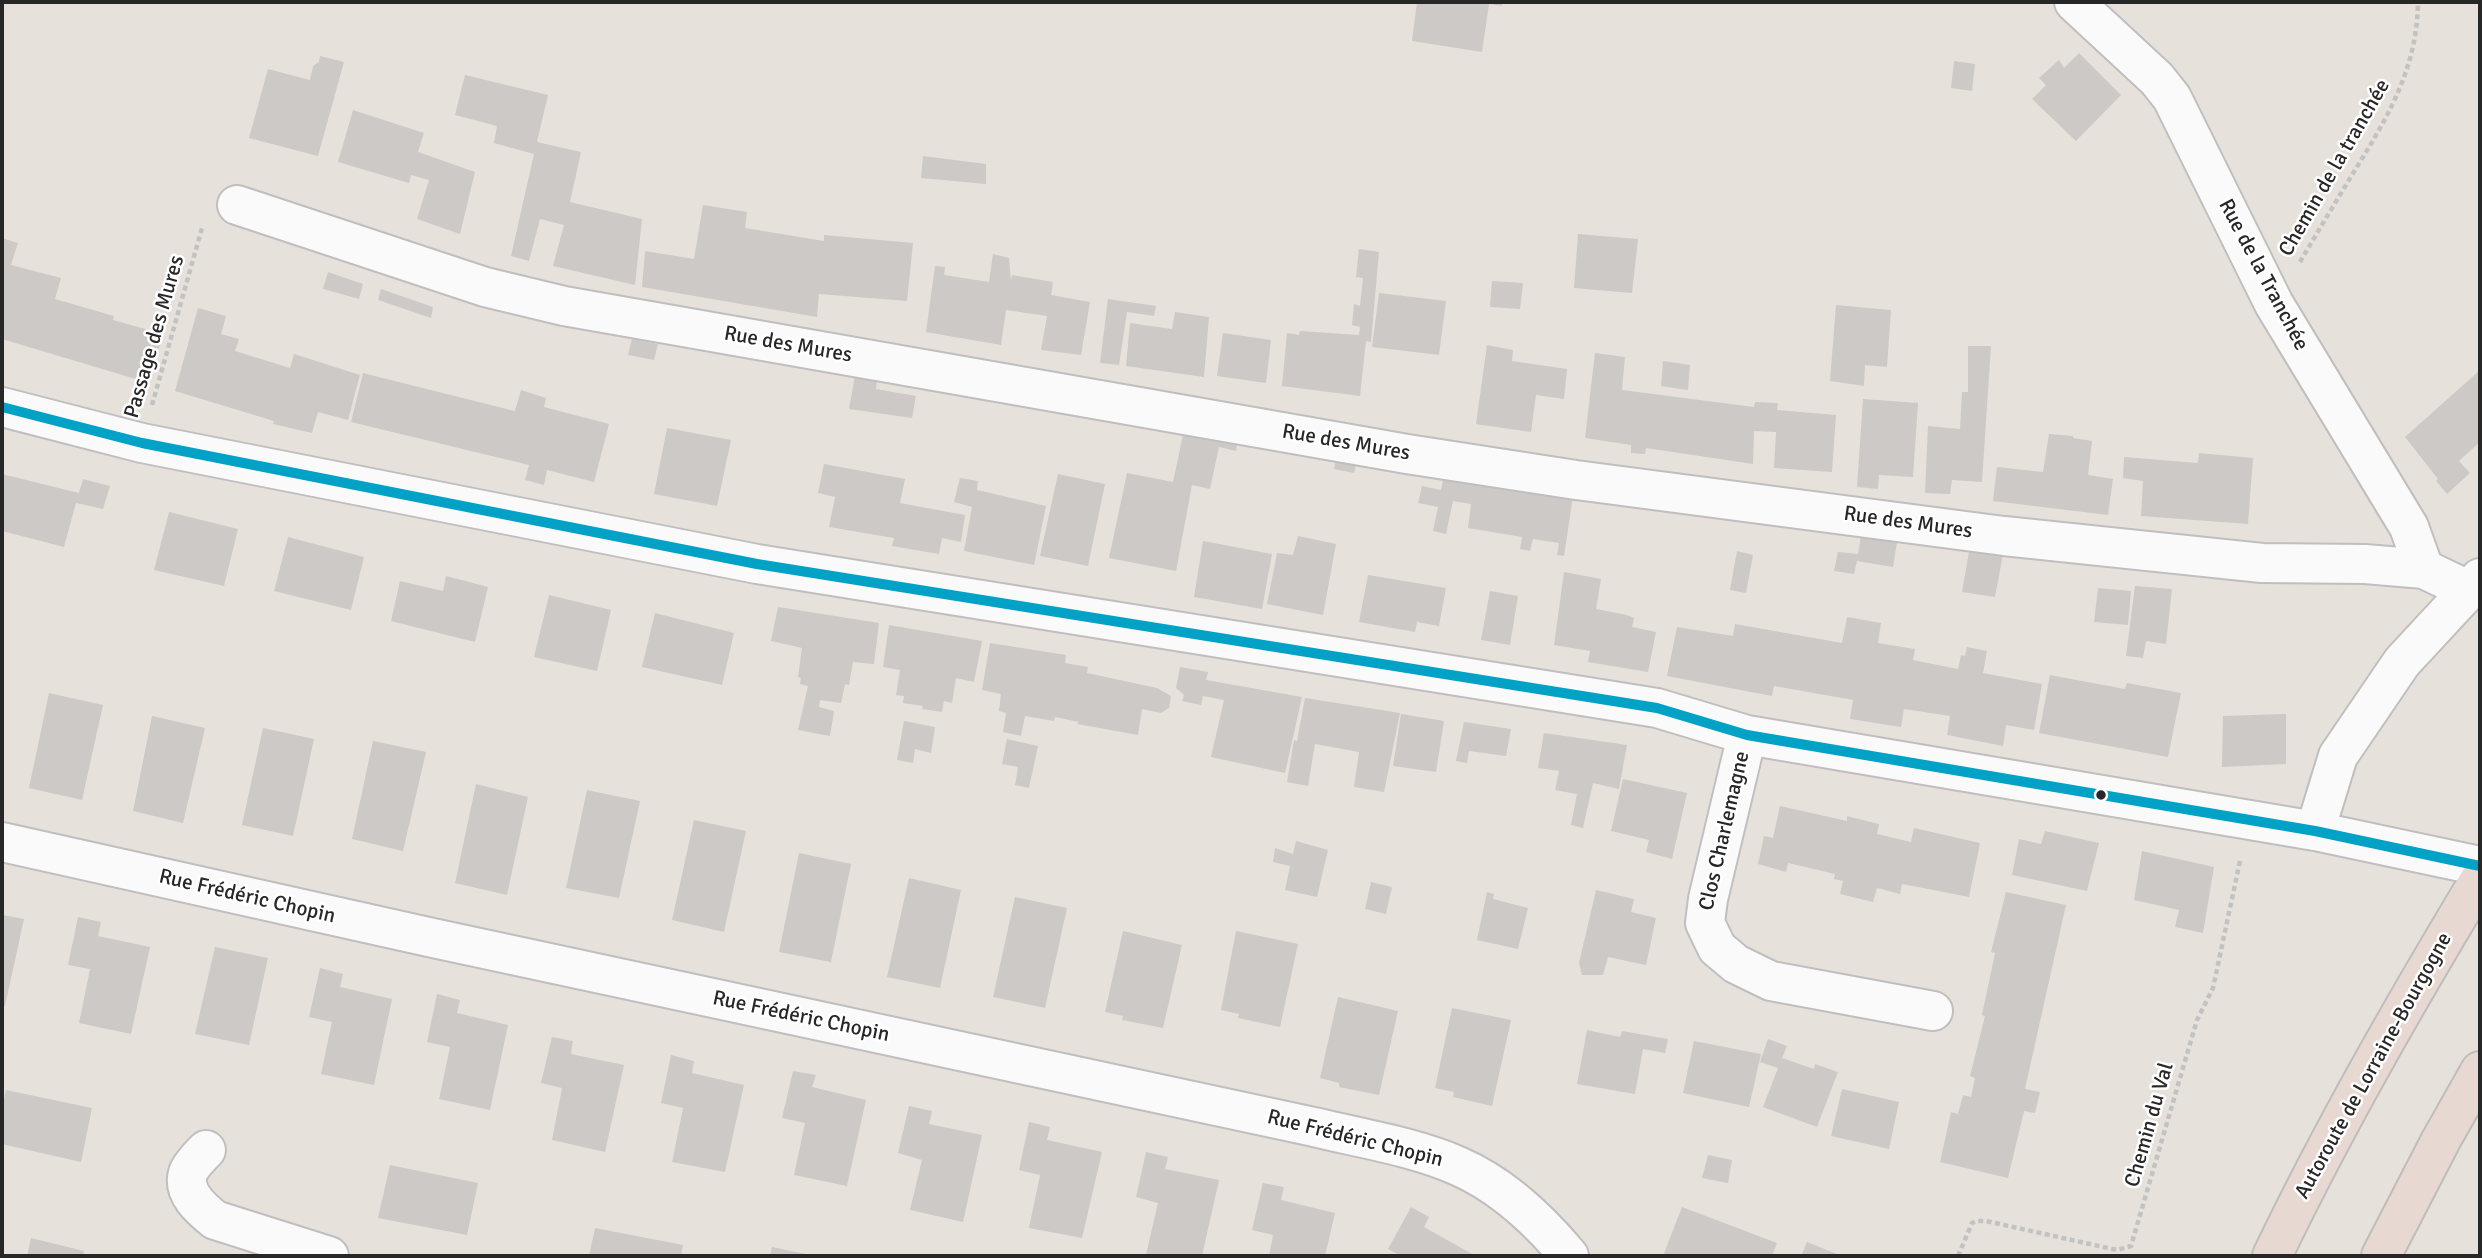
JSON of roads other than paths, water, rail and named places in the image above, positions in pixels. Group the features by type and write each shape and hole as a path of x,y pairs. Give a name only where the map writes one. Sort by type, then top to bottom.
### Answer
{"highway":[{"name":"Autoroute de Lorraine-Bourgogne","path":"2272,1256 2330,1139 2417,983 2480,879"},
{"path":"2381,1256 2480,1071"}],"street":[{"name":"Rue de la Tranchée","path":"2074,2 2157,79 2172,98 2274,304 2409,527 2424,569"},
{"name":"Rue des Mures","path":"237,205 485,288 564,306 1407,454 1576,480 2004,536 2262,563 2365,564 2424,569 2475,584"},
{"path":"2,407 142,443 757,565 1657,708 1747,735 2315,831 2480,866"},
{"path":"2315,831 2338,755 2402,662 2475,584"},
{"name":"Clos Charlemagne","path":"1747,735 1706,911 1705,923 1717,948 1736,964 1771,981 1933,1011"},
{"name":"Rue Frédéric Chopin","path":"2,842 446,941 1314,1127 1425,1155 1459,1166 1501,1191 1532,1215 1569,1256"},
{"path":"206,1150 188,1171 191,1196 202,1210 215,1220 329,1256"}]}
